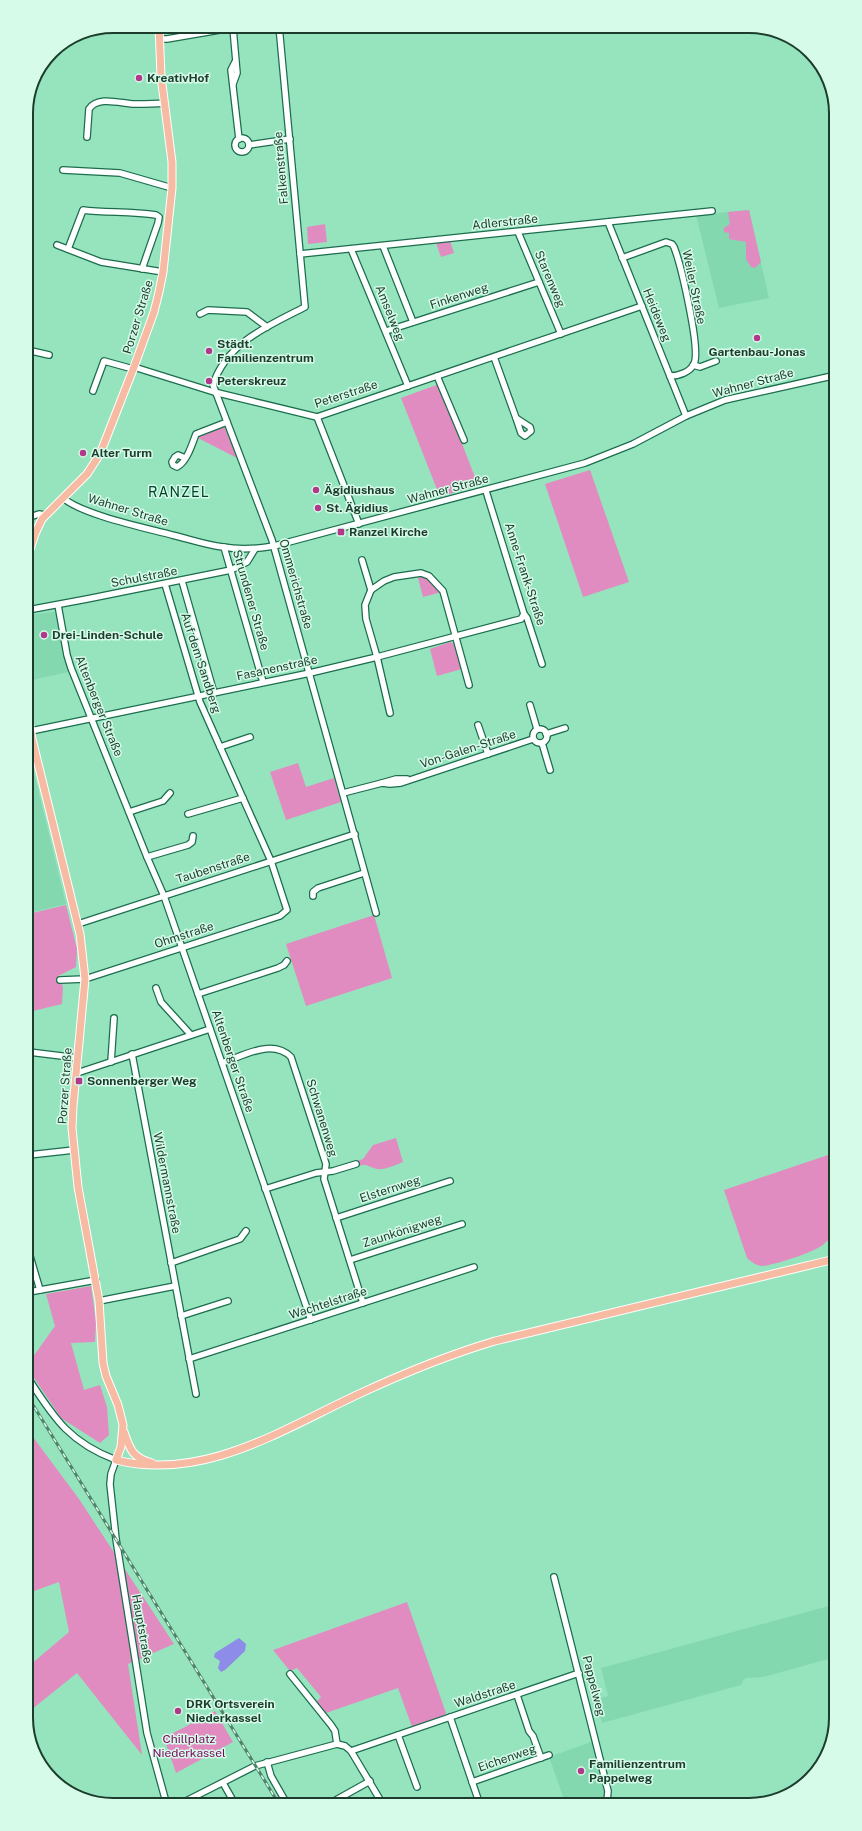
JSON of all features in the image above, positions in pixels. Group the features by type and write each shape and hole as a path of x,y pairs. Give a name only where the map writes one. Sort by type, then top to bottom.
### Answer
{"main road":[{"name":"Porzer Straße","path":"33,541 38,526 45,515 87,474 100,454 154,312 163,272 172,188 172,162 161,76 159,33"},
{"name":"Porzer Straße","path":"33,751 78,924 82,946 85,979 73,1106 74,1150 83,1219 96,1280 99,1302 103,1363 106,1376 118,1405 123,1430 116,1460"},
{"path":"116,1460 141,1465 201,1462 258,1442 414,1369 495,1341 829,1260"},
{"path":"123,1430 128,1445 136,1456 143,1460 162,1465"}],"street":[{"path":"159,39 168,39 203,33"},
{"path":"232,33 237,73 232,84 239,139 235,144 236,148 240,151 245,151 249,145 290,139"},
{"name":"Falkenstraße","path":"267,326 305,307 281,33"},
{"path":"87,137 89,109 96,104 109,101 133,104 164,103"},
{"path":"239,139 245,139 249,145"},
{"path":"63,170 120,173 172,188"},
{"path":"68,249 83,210 130,212 156,215 159,217 158,223 142,269"},
{"name":"Adlerstraße","path":"300,254 712,211"},
{"name":"Heideweg","path":"608,222 686,416"},
{"name":"Starenweg","path":"518,232 561,334"},
{"name":"Weiler Straße","path":"622,258 662,243 670,243 674,246 687,294 696,356 694,365"},
{"path":"57,246 101,262 163,272"},
{"path":"383,246 413,322"},
{"name":"Amselweg","path":"352,249 408,386"},
{"name":"Finkenweg","path":"386,332 539,282"},
{"name":"Peterstraße","path":"93,391 104,360 214,392 317,417 642,306"},
{"path":"200,314 208,310 247,312 267,326 246,340 229,355 214,380 214,392"},
{"path":"33,351 48,355"},
{"path":"494,357 516,418"},
{"path":"670,376 681,374 694,365 700,367 716,361"},
{"path":"437,376 464,440"},
{"name":"Wahner Straße","path":"63,498 76,506 104,516 160,532 224,547 255,549 274,546 486,491 584,463 633,444 686,416 725,400 829,377"},
{"name":"Ommerichstraße","path":"214,392 227,422 274,546 376,913"},
{"path":"317,417 359,524"},
{"path":"185,458 196,434 227,422"},
{"name":"Anne-Frank-Straße","path":"486,491 524,614 528,618 542,664"},
{"path":"33,516 39,514 45,515"},
{"name":"Strundener Straße","path":"224,547 263,682"},
{"name":"Schulstraße","path":"33,609 182,581 231,570 247,562 255,549"},
{"path":"362,560 371,590"},
{"path":"390,713 377,657 366,619 365,605 371,590 384,581 394,577 421,573 429,576 443,592 457,636 469,686"},
{"name":"Auf dem Sandberg","path":"182,581 214,693"},
{"name":"Auf dem Sandberg","path":"164,584 198,696 271,861 287,910"},
{"name":"Altenberger Straße","path":"58,605 67,655 147,858 164,896 311,1320"},
{"name":"Fasanenstraße","path":"33,731 310,673 521,619 524,614"},
{"path":"530,705 537,729"},
{"path":"478,725 488,754"},
{"path":"546,734 565,728"},
{"path":"537,729 542,730 546,734"},
{"path":"537,729 533,734 533,739 537,743 542,743"},
{"path":"542,743 546,739 546,734"},
{"path":"220,747 250,737"},
{"name":"Von-Galen-Straße","path":"343,793 382,783 395,784 533,739"},
{"path":"542,743 550,770"},
{"path":"129,812 163,801 170,793"},
{"path":"188,814 243,798"},
{"name":"Taubenstraße","path":"78,924 355,834"},
{"path":"147,858 188,844 192,842 193,836"},
{"path":"313,896 313,892 318,888 364,873"},
{"name":"Ohmstraße","path":"60,980 85,979 280,916 287,910"},
{"path":"198,994 278,968 284,965 287,961"},
{"path":"156,988 161,1002 191,1035"},
{"path":"111,1062 114,1018"},
{"path":"77,1073 210,1029"},
{"name":"Schwanenweg","path":"222,1063 272,1047 283,1051 291,1058 326,1164 324,1179 363,1303"},
{"path":"33,1052 78,1058"},
{"name":"Wildermannstraße","path":"132,1054 196,1394"},
{"path":"33,1155 74,1150"},
{"path":"265,1189 316,1173 325,1173 356,1164"},
{"name":"Elsternweg","path":"336,1218 450,1181"},
{"name":"Zaunkönigweg","path":"350,1260 462,1224"},
{"path":"171,1263 240,1239 246,1231"},
{"path":"33,1266 40,1290"},
{"name":"Wachtelstraße","path":"189,1359 474,1267"},
{"path":"33,1291 96,1280"},
{"path":"99,1302 175,1286"},
{"path":"181,1316 228,1301"},
{"path":"33,1385 63,1428 94,1451 116,1460"},
{"name":"Hauptstraße","path":"116,1460 111,1474 110,1484 116,1539 147,1733 163,1798"},
{"name":"Pappelweg","path":"554,1577 608,1791 607,1798"},
{"name":"Waldstraße","path":"351,1751 579,1673"},
{"path":"290,1674 331,1725 335,1731 337,1744"},
{"path":"517,1695 529,1731 533,1736 541,1758"},
{"path":"450,1717 478,1798"},
{"path":"398,1735 416,1787"},
{"path":"192,1798 256,1766 337,1744 345,1746 351,1751 379,1798"},
{"name":"Eichenweg","path":"472,1782 549,1755"},
{"path":"267,1762 271,1776 284,1798"},
{"path":"340,1798 370,1781"},
{"path":"223,1783 232,1798"}],"shaded area":[{"path":"749,210 769,298 719,308 696,215"},
{"name":"Drei-Linden-Schule","path":"54,612 56,615 68,672 33,680 33,614"},
{"path":"33,769 66,904 33,912"},
{"path":"829,1606 829,1659 763,1677 746,1678 743,1680 741,1685 602,1723 596,1699 608,1696 601,1668"},
{"path":"239,1638 246,1644 245,1651 221,1672 218,1668 220,1661 214,1657 215,1653"},
{"path":"594,1741 607,1790 606,1798 564,1798 549,1757"}],"green space":[{"path":"749,210 761,262 755,268 751,267 746,259 746,242 729,239 729,233 724,232 724,228 730,224 728,212"},
{"path":"325,224 327,242 308,244 307,227"},
{"path":"450,241 454,253 441,257 436,243"},
{"path":"439,384 478,485 440,497 401,398"},
{"path":"224,426 237,458 198,438 201,435"},
{"path":"590,470 629,582 583,597 545,484"},
{"path":"421,576 429,577 442,592 423,597 418,578"},
{"path":"450,642 454,644 462,669 437,676 430,649"},
{"path":"298,763 306,787 334,778 341,802 286,820 270,772"},
{"path":"66,905 77,949 76,967 58,976 63,987 62,1004 33,1011 33,913"},
{"path":"374,915 392,978 306,1006 286,944"},
{"path":"396,1138 403,1162 383,1169 377,1169 366,1165 358,1166 357,1161 363,1159 373,1145"},
{"path":"829,1155 829,1240 818,1248 803,1255 767,1265 761,1266 755,1264 747,1258 724,1190"},
{"path":"91,1286 96,1322 95,1342 71,1343 84,1390 100,1385 107,1407 109,1435 100,1443 61,1418 33,1376 33,1357 55,1326 46,1294"},
{"path":"33,1437 79,1499 174,1644 128,1664 142,1755 77,1673 33,1708 33,1662 69,1632 59,1582 34,1591"},
{"path":"407,1602 446,1713 445,1715 412,1727 398,1688 326,1713 316,1702 321,1697 297,1668 290,1671 273,1650"},
{"name":"Chillplatz Niederkassel","path":"215,1711 233,1742 176,1773 164,1738"}],"railway":[{"path":"33,1405 275,1798"}],"place":[{"name":"KreativHof","path":"139,78"},
{"name":"Gartenbau-Jonas","path":"757,338"},
{"name":"Städt. Familienzentrum","path":"209,351"},
{"name":"Peterskreuz","path":"209,381"},
{"name":"Alter Turm","path":"83,453"},
{"name":"Ägidiushaus","path":"316,490"},
{"name":"St. Ägidius","path":"318,508"},
{"name":"Ranzel Kirche","path":"341,532"},
{"name":"Drei-Linden-Schule","path":"44,635"},
{"name":"Sonnenberger Weg","path":"79,1081"},
{"name":"DRK Ortsverein Niederkassel","path":"178,1711"},
{"name":"Familienzentrum Pappelweg","path":"581,1771"}],"district":[{"name":"RANZEL","path":"179,492"}]}
